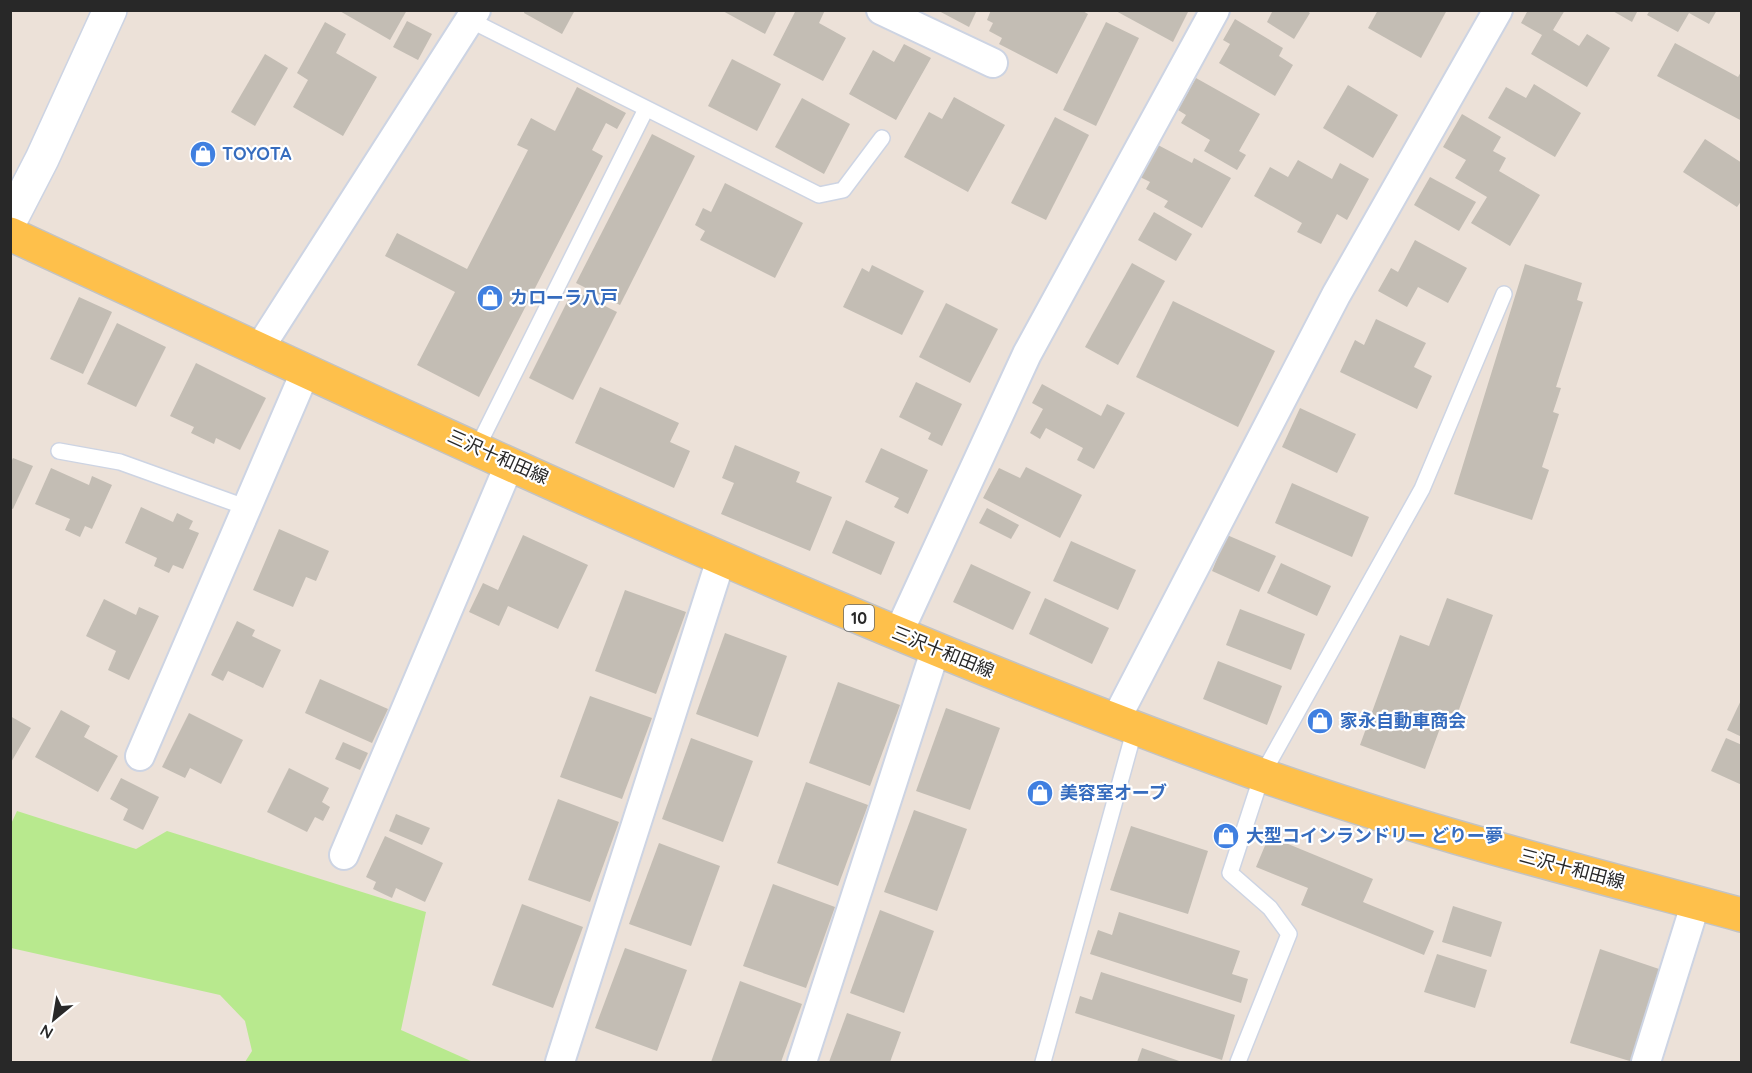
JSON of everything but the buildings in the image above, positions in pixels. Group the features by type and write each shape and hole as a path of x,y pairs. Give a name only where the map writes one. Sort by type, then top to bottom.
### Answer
{"main road":[{"name":"三沢十和田線","path":"10,234 721,559 935,651 1262,775 1468,840 1742,915"}],"street":[{"path":"10,221 42,159 110,10"},
{"path":"881,10 993,63"},
{"path":"898,634 1027,354 1215,10"},
{"path":"1125,724 1336,296 1498,10"},
{"path":"259,349 473,15"},
{"path":"140,756 306,370"},
{"path":"344,855 510,463"},
{"path":"560,1062 721,559"},
{"path":"802,1062 935,651"},
{"path":"1646,1062 1696,902"}],"lane":[{"path":"473,15 646,109 819,195 843,190 882,138"},
{"path":"477,448 646,109"},
{"path":"1238,1062 1289,934 1270,908 1230,873 1262,775 1422,489 1504,294"},
{"path":"59,451 120,462 248,508"},
{"path":"1043,1062 1125,724"}],"green space":[{"path":"17,811 136,849 167,831 426,912 401,1030 473,1062 245,1062 252,1051 245,1021 220,995 11,948 11,824"}],"place":[{"name":"TOYOTA","path":"203,154"},
{"name":"カローラ八戸","path":"490,298"},
{"name":"家永自動車商会","path":"1320,721"},
{"name":"美容室オーブ","path":"1040,793"},
{"name":"大型コインランドリー どりー夢","path":"1226,836"}]}
